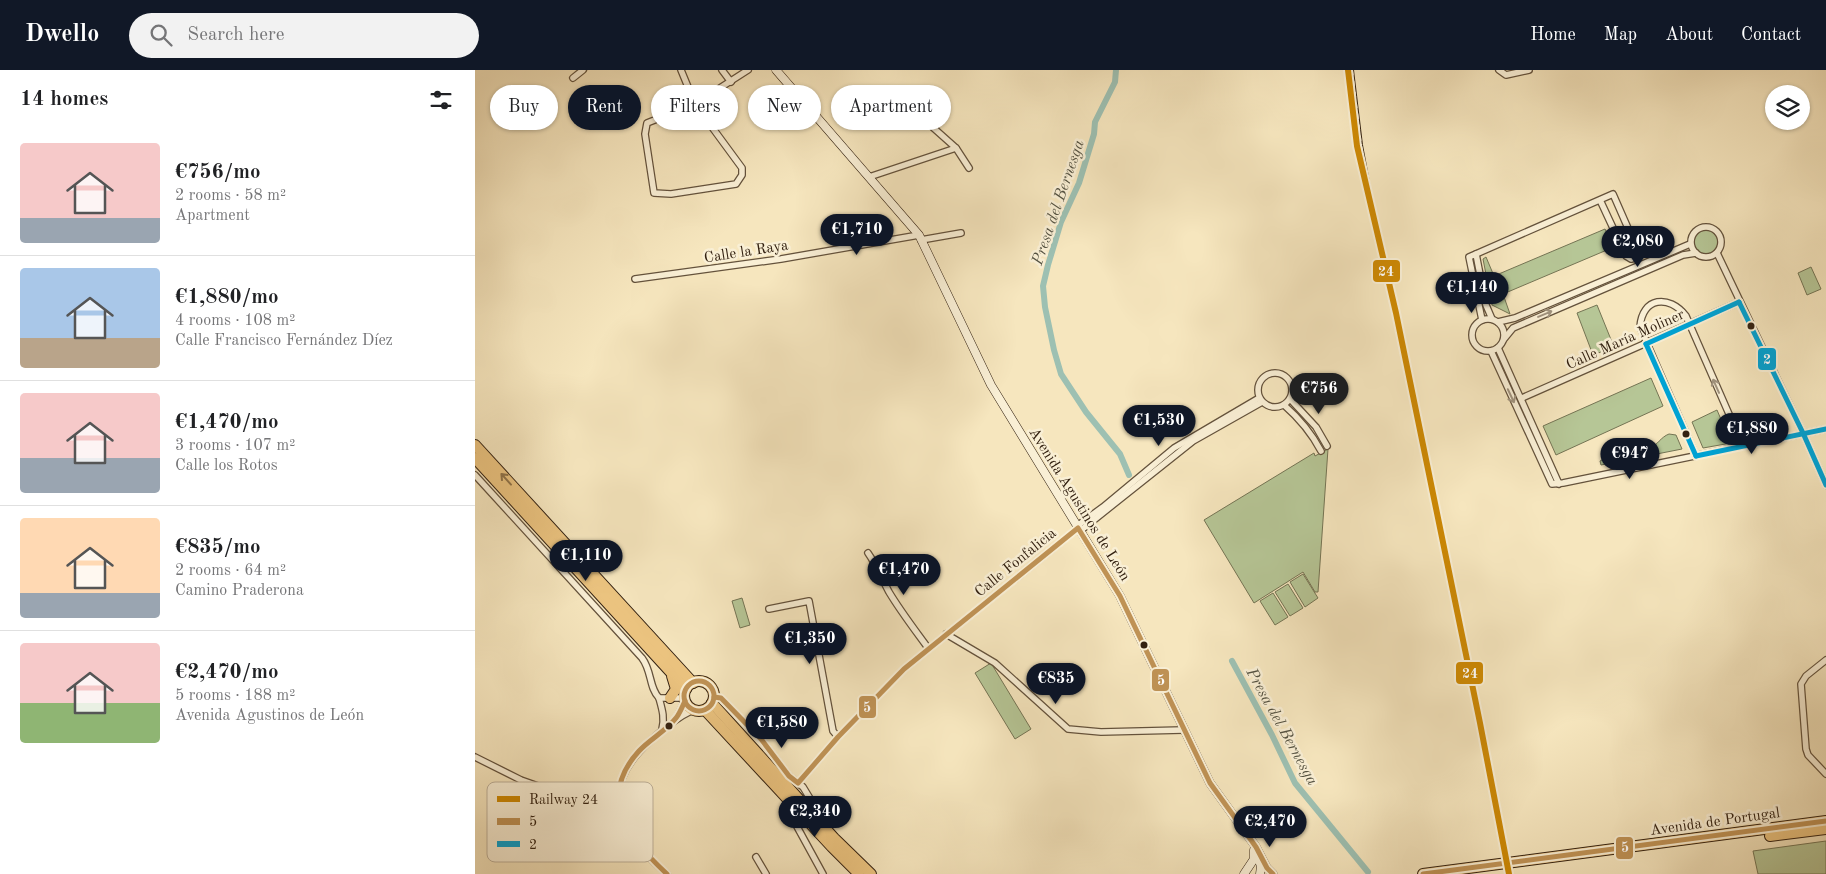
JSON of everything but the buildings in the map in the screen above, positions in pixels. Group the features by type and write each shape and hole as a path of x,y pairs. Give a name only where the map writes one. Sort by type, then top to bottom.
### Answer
{"highway":[{"path":"475,445 687,693"},
{"path":"475,458 670,670 687,693 688,706 693,710 699,711 710,703 712,690 707,684 701,682 687,693"},
{"path":"664,698 676,689 670,670"},
{"path":"710,703 834,838 871,874"},
{"path":"710,703 831,847 859,874"},
{"name":"Avenida de Portugal","path":"1519,864 1826,821"},
{"name":"Avenida de Portugal","path":"1519,864 1826,828"},
{"path":"1423,874 1519,864"},
{"path":"1473,874 1493,868"}],"street":[{"path":"573,78 583,70"},
{"path":"681,70 687,85"},
{"path":"722,70 731,82"},
{"path":"726,85 748,70"},
{"name":"Avenida Agustinos de León","path":"776,70 920,238 991,385 1120,596 1210,783 1259,852 1267,868 1273,874"},
{"path":"1499,70 1506,75 1529,70"},
{"path":"695,104 742,168 742,175 736,184 671,194 655,193 645,134 647,123 695,104"},
{"path":"935,130 955,148 969,168"},
{"path":"869,177 955,148"},
{"path":"1481,320 1469,257 1613,194 1638,251 1635,258 1629,259 1626,256 1600,200"},
{"path":"1690,244 1515,318 1495,321 1481,320 1474,327 1472,338 1477,347 1491,351 1498,348 1513,328 1683,255 1695,253 1706,257 1717,253 1721,245 1721,236 1711,227 1702,226 1694,231 1690,244 1695,253"},
{"name":"Calle la Raya","path":"635,279 961,233"},
{"path":"1717,253 1826,486"},
{"path":"1476,254 1486,305 1495,321 1503,329 1504,338"},
{"path":"1696,456 1639,327 1644,311 1651,304 1659,301 1675,304 1686,316 1743,446"},
{"name":"Calle María Moliner","path":"1521,398 1739,302"},
{"path":"1498,348 1559,484"},
{"path":"1491,351 1551,484 1559,484 1826,429"},
{"path":"1276,372 1283,374 1289,379 1293,393 1290,400 1284,405 1276,407 1269,406 1261,400 1257,391 1263,377 1269,373 1276,372"},
{"name":"Calle Fonfalicia","path":"798,783 904,669 928,648 1078,528 1193,441 1261,400"},
{"path":"1290,400 1316,427 1327,446"},
{"path":"1284,405 1310,431 1321,451"},
{"path":"475,475 642,658 651,674 655,694 664,698 687,693"},
{"path":"868,553 877,566 888,590 928,648"},
{"path":"769,609 809,601 833,731 839,737"},
{"path":"946,634 995,663 1068,729 1101,732 1183,730"},
{"path":"1826,660 1806,676 1801,684 1806,749 1826,774"},
{"path":"677,718 687,693"},
{"path":"662,730 664,698"},
{"path":"710,703 721,698 755,732 795,783 803,787 834,838"},
{"path":"621,782 623,774 633,758 677,718 693,710"},
{"path":"475,757 527,782"},
{"path":"789,812 823,874"},
{"name":"Avenida Agustinos de León","path":"1249,839 1260,862 1260,874"},
{"path":"1244,874 1254,860 1254,850"},
{"path":"756,857 766,874"},
{"path":"653,861 667,874"}],"green space":[{"path":"1605,229 1614,247 1503,294 1510,314 1492,305 1483,259 1486,257 1494,276"},
{"path":"1706,230 1714,234 1718,242 1714,250 1706,254 1698,250 1694,242 1698,234"},
{"path":"1811,267 1821,289 1807,295 1798,273"},
{"path":"1597,305 1614,347 1593,355 1577,313"},
{"path":"1651,378 1663,406 1556,455 1543,426"},
{"path":"1717,410 1731,443 1703,448 1692,422"},
{"path":"1669,434 1676,435 1682,449 1601,465 1600,461 1602,460 1614,460 1639,455"},
{"path":"1328,449 1318,592 1315,592 1303,572 1254,603 1204,520 1314,453 1315,456"},
{"path":"1303,574 1318,598 1305,607 1290,582"},
{"path":"1288,584 1303,608 1290,616 1275,592"},
{"path":"1273,593 1288,617 1275,625 1260,601"},
{"path":"742,598 750,625 740,628 732,601"},
{"path":"991,663 1031,729 1015,739 975,673"},
{"path":"1826,841 1826,874 1758,874 1753,851"}],"waterway":[{"name":"Presa del Bernesga","path":"1116,70 1115,82 1095,122 1094,134 1079,183 1061,222 1043,286 1045,307 1061,374 1086,412 1120,454 1129,475"},
{"name":"Presa del Bernesga","path":"1232,661 1272,735 1295,783 1368,872"}],"railway":[{"path":"1352,70 1361,145 1379,241"}],"rail line":[{"name":"24","path":"1348,70 1357,146 1396,313 1509,874"}],"transit line":[{"name":"2","path":"1739,302 1803,433 1826,485"},
{"name":"2","path":"1646,344 1739,302"},
{"name":"2","path":"1646,344 1696,456"},
{"name":"2","path":"1696,456 1826,429"},
{"name":"5","path":"714,697 721,698 761,739 789,776 798,783 838,737 904,669 1078,528 1120,596 1210,783 1256,847 1267,868 1273,874"},
{"name":"5","path":"699,681 705,682 713,690 714,696 713,702 705,710 699,711 693,710 685,702 684,696 685,690 693,682 699,681"},
{"name":"5","path":"621,782 626,768 639,751 672,723 685,701"},
{"name":"5","path":"1423,874 1826,821"},
{"name":"5","path":"653,861 667,874"}]}
